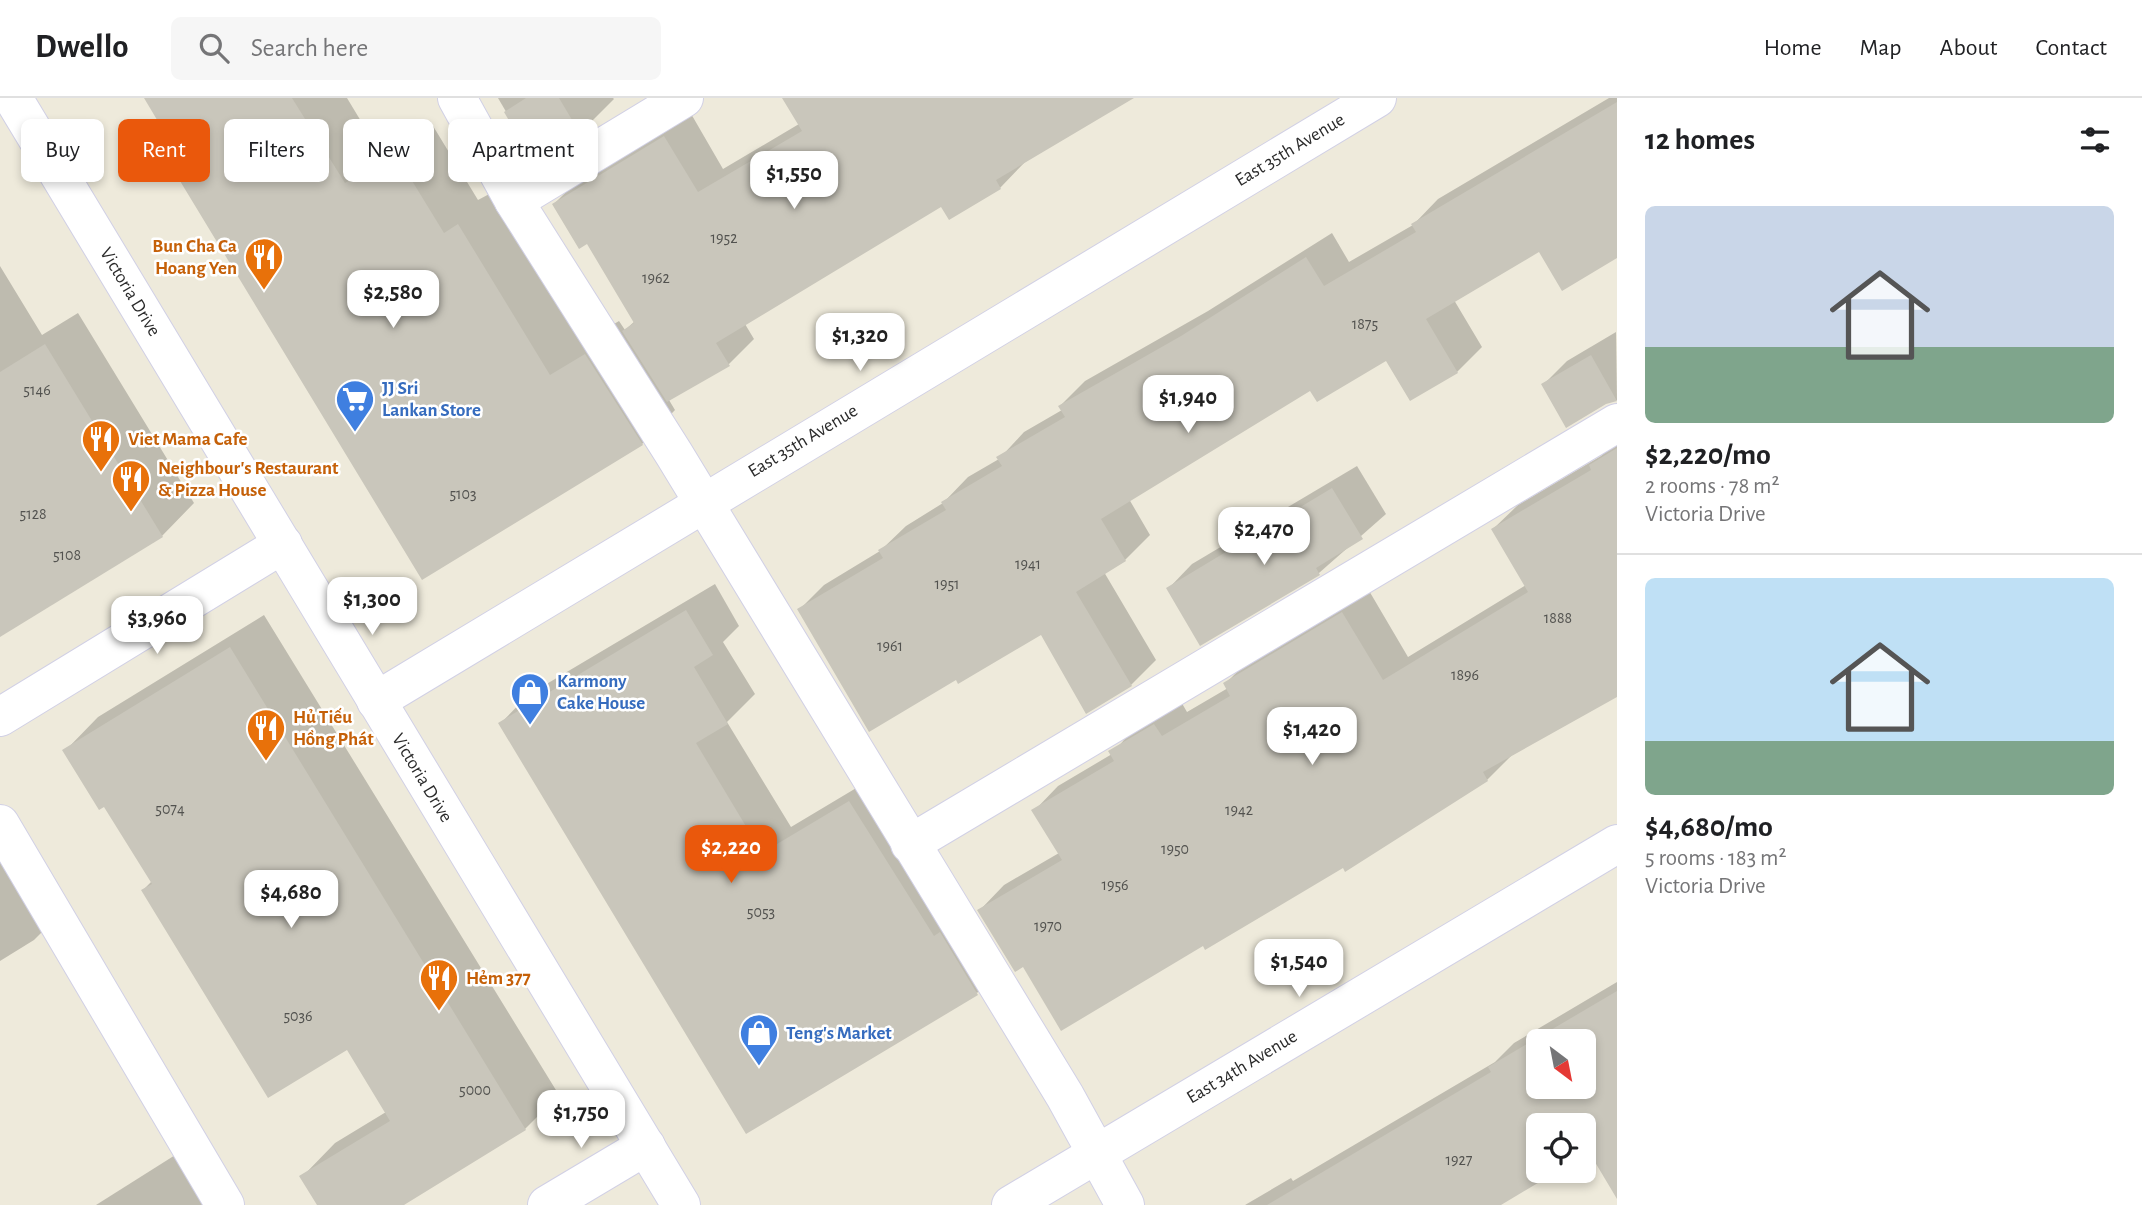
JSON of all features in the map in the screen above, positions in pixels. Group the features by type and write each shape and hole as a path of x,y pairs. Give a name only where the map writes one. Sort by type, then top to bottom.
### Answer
{"street":[{"name":"Victoria Drive","path":"13,98 681,1205"},
{"path":"457,98 514,201 702,502 1097,1154 1125,1205"},
{"path":"514,201 684,98"},
{"name":"East 35th Avenue","path":"376,701 702,502 1377,98"},
{"path":"910,844 1617,423"},
{"path":"0,717 283,544"},
{"path":"0,824 225,1205"},
{"name":"East 34th Avenue","path":"1011,1205 1617,844"},
{"path":"547,1205 646,1146"}],"building":[{"path":"144,98 292,98 305,119 224,119 224,182 329,182 329,157 345,183 413,182 444,233 458,224 550,375 585,354 643,445 422,580 181,182 210,182 210,119 157,119"},
{"path":"526,98 559,98 571,119 508,119 504,112"},
{"path":"782,98 1134,98 996,180 1001,189 949,220 941,207 716,343 730,366 667,402 622,331 634,323 587,244 579,249 552,204 588,182 598,182 598,176 664,136 698,192 802,131"},
{"path":"1617,102 1617,258 1562,291 1539,252 1426,319 1458,373 1410,401 1386,361 1317,402 1310,391 1101,519 1126,561 1076,592 1132,686 1086,714 1041,635 958,684 956,680 869,732 797,609 883,558 878,550 946,510 941,502 1002,466 996,457 1065,417 1058,406 1181,336 1306,257 1324,286 1416,232 1411,224"},
{"path":"45,344 163,537 0,637 0,372"},
{"path":"1591,355 1617,401 1606,404 1566,428 1541,384"},
{"path":"1617,448 1617,697 1483,772 1488,781 1345,872 1343,868 1205,950 1203,946 1061,1031 1023,967 1015,972 977,910 1062,860 1031,810 1114,761 1108,751 1154,724 1162,736 1230,696 1223,683 1342,612 1383,680 1528,592 1491,529 1591,470 1589,465"},
{"path":"1332,488 1363,539 1316,568 1320,575 1200,646 1166,588"},
{"path":"686,610 713,655 694,667 728,724 696,743 762,853 849,801 934,936 940,932 978,995 746,1134 498,723"},
{"path":"230,647 526,1130 404,1205 317,1205 299,1176 390,1121 347,1050 268,1098 141,890 152,884 104,807 99,810 62,750"},
{"path":"1617,991 1617,1199 1596,1164 1596,1113 1526,1113 1526,1183 1538,1183 1501,1205 1267,1205 1491,1072 1488,1067 1526,1045 1526,1099 1596,1099 1596,1029 1552,1029"}],"place":[{"name":"Bun Cha Ca Hoang Yen","path":"264,291"},
{"name":"JJ Sri Lankan Store","path":"355,433"},
{"name":"Viet Mama Cafe","path":"101,473"},
{"name":"Neighbour's Restaurant & Pizza House","path":"131,513"},
{"name":"Karmony Cake House","path":"530,726"},
{"name":"Hủ Tiếu Hồng Phát","path":"266,762"},
{"name":"Hẻm 377","path":"439,1012"},
{"name":"Teng's Market","path":"759,1067"}]}
